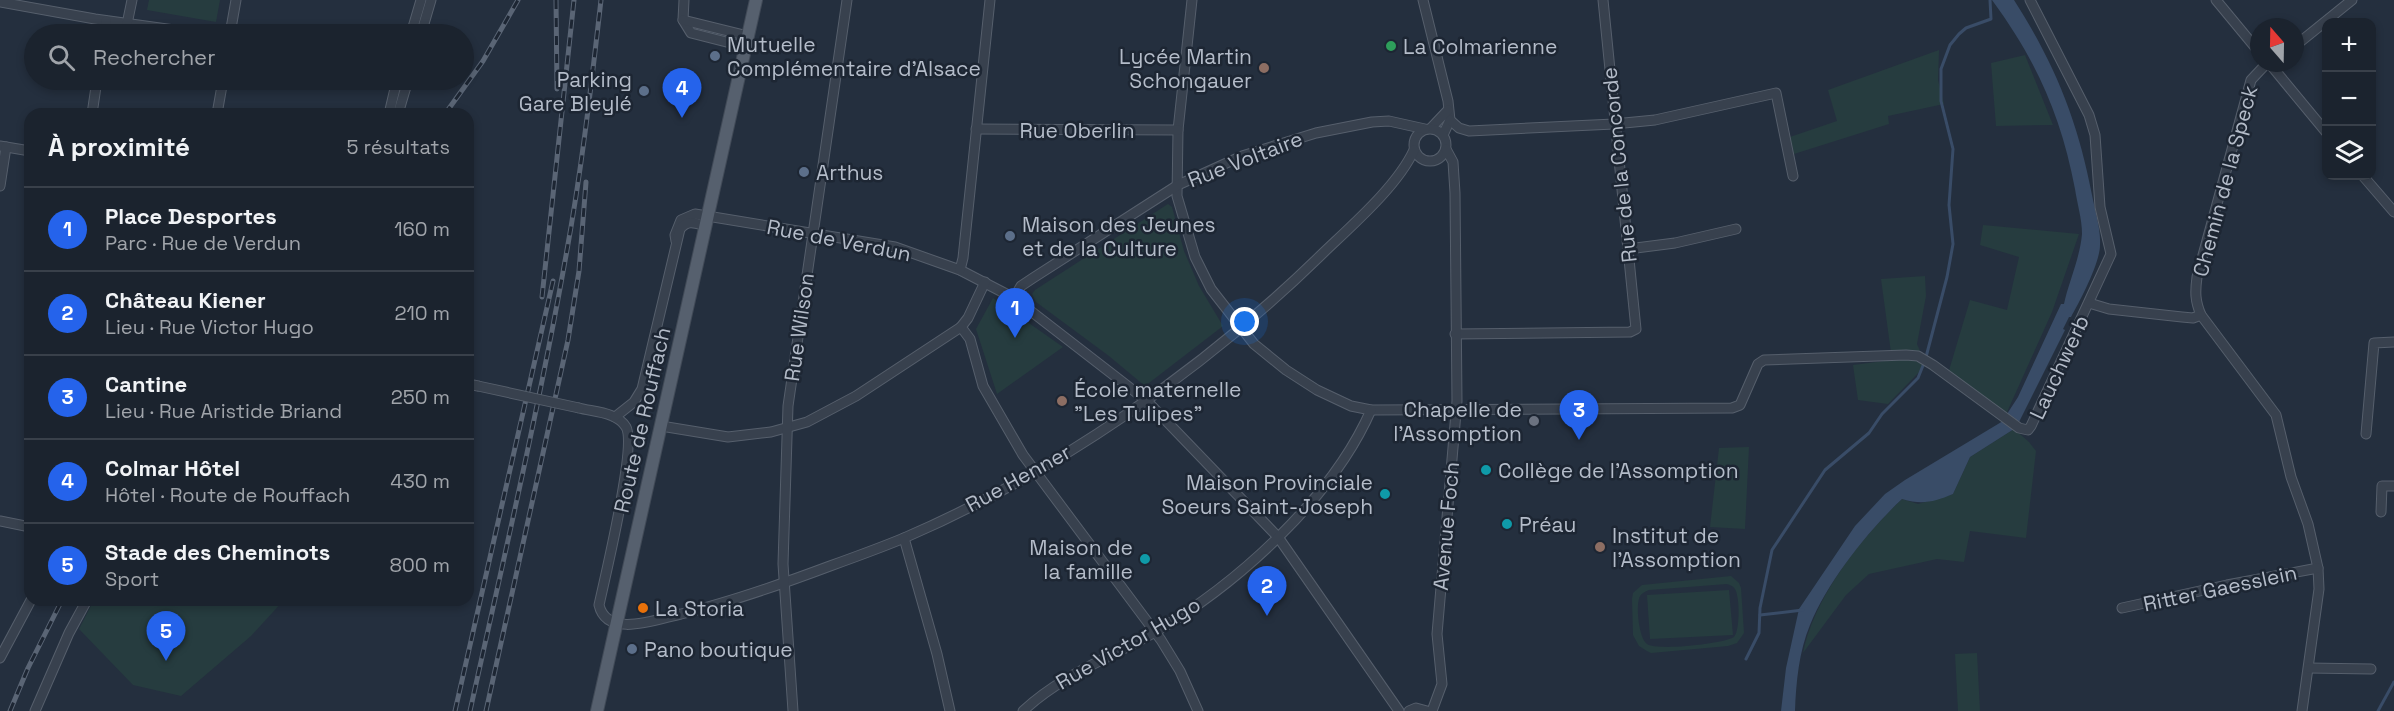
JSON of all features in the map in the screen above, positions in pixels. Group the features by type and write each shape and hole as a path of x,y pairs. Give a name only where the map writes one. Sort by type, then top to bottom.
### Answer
{"main road":[{"name":"Route de Rouffach","path":"597,711 756,0"}],"street":[{"path":"0,2 128,24 132,0"},
{"path":"232,24 236,0"},
{"path":"414,24 421,0"},
{"path":"424,24 431,0"},
{"path":"684,0 683,20 747,42"},
{"name":"Rue Wilson","path":"793,711 784,584 788,406 847,0"},
{"path":"960,270 990,0"},
{"path":"1192,0 1178,130 1177,196 1196,257 1211,289 1240,330 1254,344 1278,364 1310,385 1351,406 1371,410 1455,412"},
{"path":"1423,0 1443,80 1449,115 1443,135"},
{"name":"Rue de la Concorde","path":"1455,334 1630,332 1636,329 1603,0"},
{"name":"Lauchwerb","path":"1455,412 1732,408 1740,405 1758,364 1764,360 1906,355 1918,356 1928,362 2023,429 2031,426 2111,254 2100,207 2095,135 2088,115 2030,0"},
{"path":"2216,0 2250,41"},
{"path":"2304,39 2352,0"},
{"name":"Chemin de la Speck","path":"2260,72 2251,80 2197,277 2195,303 2201,315 2276,415 2291,477 2308,524 2318,568 2319,589 2302,711"},
{"path":"2277,72 2322,127"},
{"path":"93,108 96,90"},
{"path":"219,108 222,90"},
{"path":"390,108 395,90"},
{"path":"400,108 405,90"},
{"path":"1449,115 1459,128 1469,131 1614,124 1655,120 1776,93 1792,176"},
{"path":"1414,145 1418,134 1449,115"},
{"name":"Rue Voltaire","path":"1014,298 1021,286 1178,185 1242,156 1307,135 1372,122 1389,121 1428,129"},
{"path":"1402,124 1422,160 1436,160 1443,156 1446,141 1443,135 1428,129"},
{"name":"Rue Oberlin","path":"976,129 1178,130"},
{"name":"Rue Henner","path":"617,623 630,625 697,610 784,584 904,538 1034,471 1147,401 1240,330 1354,224 1407,166 1414,145"},
{"path":"0,186 3,147 24,151"},
{"name":"Avenue Foch","path":"1427,710 1442,684 1437,634 1455,412 1455,193 1453,162 1446,149"},
{"name":"Rue Henner","path":"1407,166 1422,160"},
{"path":"1436,160 1453,175"},
{"path":"2366,180 2394,212"},
{"name":"Route de Rouffach","path":"617,623 607,620 602,615 599,605 620,510 628,446 626,427 615,417 634,402 642,389 680,229 685,220 707,221"},
{"name":"Rue de Verdun","path":"707,221 813,232 895,247 960,270 1014,298 1147,401 1278,537 1397,707 1410,710"},
{"path":"1628,249 1675,243 1736,229"},
{"path":"662,426 728,436 771,432 807,422 856,396 961,327 968,318 985,282"},
{"path":"2090,303 2109,309 2182,317 2193,318 2201,315"},
{"path":"961,327 970,339 983,386 999,416 1034,471 1155,632 1180,671 1197,711"},
{"path":"2366,434 2374,343 2394,342"},
{"path":"474,385 615,417"},
{"name":"Rue Victor Hugo","path":"1023,711 1058,682 1155,632 1192,609 1224,585 1278,537 1328,480 1360,434 1371,410"},
{"path":"2381,512 2382,486 2394,486"},
{"path":"0,521 24,526"},
{"path":"904,538 934,643 950,711"},
{"name":"Ritter Gaesslein","path":"2122,608 2318,568"},
{"path":"0,658 28,606"},
{"path":"35,711 69,633 84,606"},
{"path":"2309,668 2371,669"},
{"path":"1410,710 1427,710"}],"green space":[{"path":"149,0 220,0 216,22 147,10"},
{"path":"1939,50 1938,80 1944,104 1888,116 1889,124 1794,154 1790,137 1837,121 1828,90"},
{"path":"2025,55 2053,125 1996,126 1991,63"},
{"path":"1168,204 1172,207 1184,251 1199,286 1223,326 1145,386 1036,302 1032,294"},
{"path":"1983,225 2079,234 2052,312 2003,421 1947,377 1970,300 2007,310 2019,257 1980,245"},
{"path":"1925,276 1926,296 1917,344 1926,365 1888,404 1858,400 1853,365 1892,360 1881,279"},
{"path":"993,298 1063,347 997,394 976,329"},
{"path":"2014,429 2036,451 2026,538 1970,531 1964,562 1937,559 1869,574 1846,595 1803,653 1817,611 1828,590 1856,550 1886,515 1902,499 1918,504 1953,494 1970,457"},
{"path":"1749,447 1745,529 1710,527 1719,448"},
{"path":"1731,576 1741,588 1744,633 1737,643 1728,646 1651,653 1639,646 1633,635 1633,593 1642,585","holes":["1727,584 1735,589 1738,599 1738,621 1734,637 1717,642 1676,647 1653,646 1644,641 1638,609 1641,594 1649,590"]},
{"path":"1729,590 1733,635 1650,639 1647,595"},
{"path":"91,606 278,606 251,636 181,696 133,685 79,629"},
{"path":"1977,653 1980,711 1958,711 1955,654"}],"water":[{"path":"1992,0 2014,0 2053,70 2080,142 2098,220 2100,239 2097,262 2089,282 2063,329 2065,330 2019,422 2007,414 2018,397 2061,304 2064,304 2079,252 2082,228 2069,162 2045,89 2022,44"},
{"path":"2003,421 2014,429 1970,457 1953,494 1928,502 1902,499 1850,558 1827,591 1806,635 1799,667 1795,711 1781,711 1786,668 1799,609 1855,526 1885,494"}],"waterway":[{"path":"1926,357 1947,277 1953,244 1949,205 1953,149 1941,101 1941,69 1950,45 1959,34 1966,28 1991,19 1990,0"},
{"path":"1746,659 1759,633 1760,608 1772,550 1825,470 1869,433 1882,414 1918,378 1924,363"},
{"path":"1760,615 1803,610"},
{"path":"2378,711 2394,682"}],"railway":[{"path":"474,74 518,0"},
{"path":"556,0 557,89"},
{"path":"542,297 574,0"},
{"path":"470,711 555,318 581,164 601,0"},
{"path":"449,108 462,90"},
{"path":"486,711 568,340 579,271 586,182"},
{"path":"455,711 553,281"},
{"path":"10,711 28,668 59,606"}],"place":[{"name":"La Colmarienne","path":"1391,46"},
{"name":"Mutuelle Complémentaire d'Alsace","path":"715,56"},
{"name":"Lycée Martin Schongauer","path":"1264,68"},
{"name":"Parking Gare Bleylé","path":"644,91"},
{"name":"Colmar Hôtel","path":"682,118"},
{"name":"Arthus","path":"804,172"},
{"name":"Maison des Jeunes et de la Culture","path":"1010,236"},
{"name":"Place Desportes","path":"1015,338"},
{"name":"École maternelle \"Les Tulipes\"","path":"1062,401"},
{"name":"Chapelle de l'Assomption","path":"1534,421"},
{"name":"Cantine","path":"1579,440"},
{"name":"Collège de l'Assomption","path":"1486,470"},
{"name":"Maison Provinciale Soeurs Saint-Joseph","path":"1385,494"},
{"name":"Préau","path":"1507,524"},
{"name":"Institut de l'Assomption","path":"1600,547"},
{"name":"Maison de la famille","path":"1145,559"},
{"name":"La Storia","path":"643,608"},
{"name":"Château Kiener","path":"1267,616"},
{"name":"Pano boutique","path":"632,649"},
{"name":"Stade des Cheminots","path":"166,661"}]}
